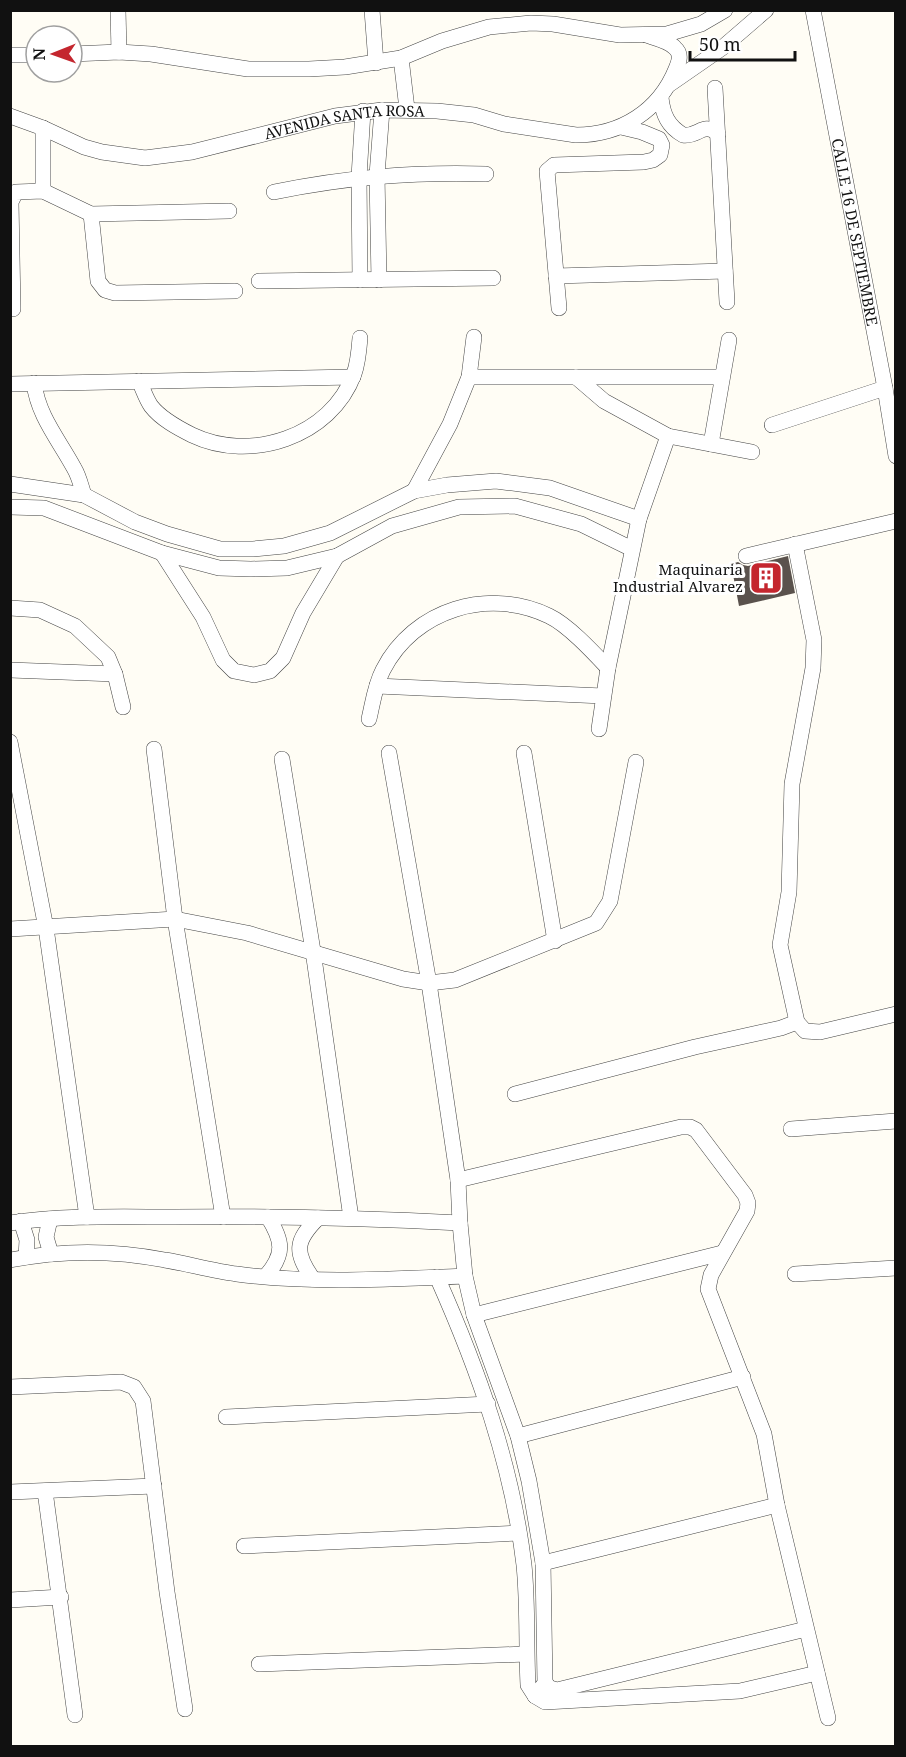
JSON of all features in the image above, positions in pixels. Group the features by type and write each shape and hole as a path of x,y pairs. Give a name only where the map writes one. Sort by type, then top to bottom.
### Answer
{"street":[{"path":"118,10 118,52"},
{"path":"372,10 376,63"},
{"name":"AVENIDA SANTA ROSA","path":"84,53 151,54 248,69 309,69 376,63 402,58 442,41 489,27 531,23 553,24 620,35 646,35 684,30 701,24 724,10"},
{"name":"AVENIDA SANTA ROSA","path":"670,84 722,48 766,10"},
{"name":"CALLE 16 DE SEPTIEMBRE","path":"813,10 896,456"},
{"name":"AVENIDA SANTA ROSA","path":"10,116 84,147 145,158 192,152 363,111 406,109 474,115 504,124 576,135 603,133 621,127 642,115 661,98 670,84 680,57 678,51 669,44 646,35"},
{"path":"402,58 406,109"},
{"path":"715,88 727,302"},
{"path":"661,98 668,122 675,130 688,136 706,128 718,134"},
{"path":"380,280 377,176 382,110"},
{"path":"360,280 359,177 363,111"},
{"path":"652,136 668,122"},
{"path":"559,308 547,174 549,168 555,165 653,160 660,155 662,145 659,139 621,127"},
{"path":"43,128 43,191"},
{"path":"274,192 359,177 432,172 486,174"},
{"path":"13,309 12,197 16,192 43,191 91,214 230,211"},
{"path":"91,214 98,281 105,290 115,293 236,291"},
{"path":"556,276 725,271"},
{"path":"259,282 493,278"},
{"path":"414,491 450,424 470,377 474,337"},
{"path":"139,381 152,407 181,430 217,444 253,447 292,438 329,413 342,397 353,377 358,362 360,338"},
{"path":"711,444 729,340"},
{"path":"10,384 353,377"},
{"path":"470,377 722,377"},
{"path":"576,377 604,401 668,436 752,453"},
{"path":"34,383 36,396 48,427 75,470 84,495"},
{"path":"772,425 885,388"},
{"path":"598,729 608,668 639,519 668,436"},
{"path":"10,484 84,495 135,522 220,549 284,546 330,533 414,491 447,485 496,481 550,488 639,519"},
{"path":"10,507 44,508 162,553 219,568 287,568 337,556 392,526 459,507 515,506 581,524 632,549"},
{"path":"364,515 376,535"},
{"path":"746,556 896,521"},
{"path":"128,540 135,522"},
{"path":"795,544 814,640 813,668 792,784 789,892 780,945 797,1022 805,1031 820,1032 896,1014"},
{"path":"162,553 203,617 223,660 234,671 254,675 270,671 283,658 303,613 337,556"},
{"path":"369,719 377,686 384,669 404,640 434,618 460,607 494,602 523,606 551,617 587,646 608,668"},
{"path":"10,608 40,610 75,626 108,657 115,674 123,707"},
{"path":"10,669 115,674"},
{"path":"377,686 603,696"},
{"path":"10,742 46,928 87,1217"},
{"path":"154,749 175,920 223,1216"},
{"path":"389,753 429,984 458,1180 465,1276 474,1315 518,1436 529,1481 543,1563 545,1683 535,1696"},
{"path":"524,753 555,941"},
{"path":"282,759 313,951 351,1218"},
{"path":"10,929 175,920 247,933 429,984 454,980 555,941 596,922 610,901 636,762"},
{"path":"515,1094 797,1022"},
{"path":"791,1128 896,1121"},
{"path":"458,1180 690,1127 696,1130 745,1195 748,1203 747,1211 722,1253 711,1275 708,1289 764,1434 777,1504 828,1718"},
{"path":"26,1257 27,1240 16,1222 87,1217 223,1216 460,1223"},
{"path":"266,1276 277,1263 281,1247 277,1231 268,1217"},
{"path":"313,1279 301,1262 299,1246 304,1232 318,1218"},
{"path":"50,1219 46,1237 51,1254"},
{"path":"10,1260 51,1254 102,1253 153,1258 237,1274 313,1279 465,1276"},
{"path":"474,1315 722,1253"},
{"path":"795,1274 896,1268"},
{"path":"437,1277 457,1320 488,1404 501,1443 511,1485 524,1568 528,1684 535,1696 545,1702 740,1691 817,1673"},
{"path":"518,1436 743,1377"},
{"path":"10,1387 121,1382 134,1388 143,1401 167,1592 185,1709"},
{"path":"226,1417 488,1404"},
{"path":"511,1485 529,1481"},
{"path":"10,1492 154,1486"},
{"path":"45,1491 75,1715"},
{"path":"543,1563 777,1504"},
{"path":"244,1546 519,1533"},
{"path":"10,1600 61,1597"},
{"path":"545,1683 557,1690 806,1629"},
{"path":"260,1664 526,1654"}],"building":[{"name":"Maquinaria Industrial Alvarez","path":"788,556 795,593 739,606 731,564 738,562 748,566"}],"place":[{"name":"Maquinaria Industrial Alvarez","path":"766,578"}]}
